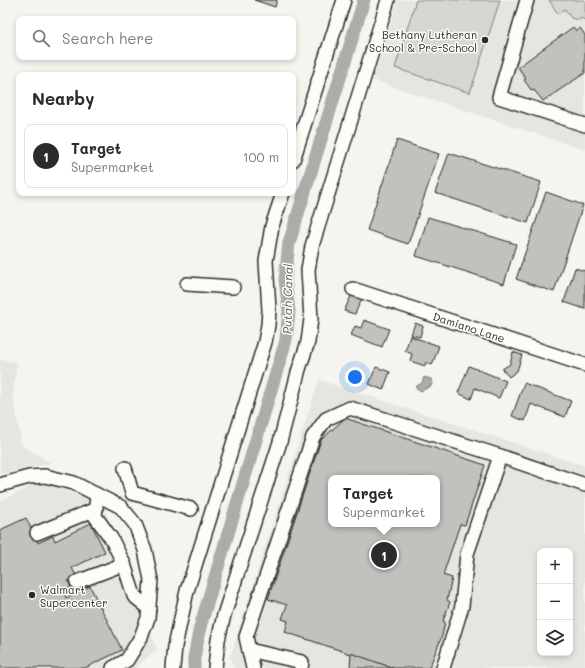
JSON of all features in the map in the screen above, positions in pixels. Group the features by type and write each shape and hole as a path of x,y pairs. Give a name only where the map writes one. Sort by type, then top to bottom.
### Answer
{"street":[{"path":"296,151 344,0"},
{"path":"215,668 218,640 224,615 280,442 299,369 308,342 311,319 308,270 312,246 388,0"},
{"path":"527,0 499,97 585,125"},
{"path":"173,668 175,646 187,591 265,342 269,310 266,261 272,226 282,196"},
{"path":"187,284 233,286"},
{"name":"Damiano Lane","path":"353,289 585,365"},
{"path":"253,668 246,637 313,437 326,419 350,408 585,485"},
{"path":"443,668 462,606 467,554 500,456"},
{"path":"125,468 132,493 191,509"},
{"path":"0,485 29,477 45,476 74,483 121,507 135,524 145,550 151,580 148,618 141,637 126,660 113,668"},
{"path":"97,495 95,516 111,538 124,564 134,596 149,608"},
{"path":"37,533 96,509"},
{"path":"77,582 124,564"},
{"path":"249,650 302,662 301,668"}],"shaded area":[{"name":"Bethany Lutheran School & Pre-School","path":"398,0 585,0 585,150 373,80"},
{"path":"416,0 500,0 470,93 395,68"},
{"path":"549,0 585,0 585,21 582,18 579,20 571,18 565,9 558,14"},
{"path":"0,360 17,362 13,396 22,445 51,463 0,475"},
{"path":"424,377 431,379 433,383 431,386 421,391 415,387 422,383"},
{"path":"319,380 585,466 585,668 234,668 230,657"},
{"path":"41,481 101,500 157,649 135,668 0,668 0,501"}],"building":[{"path":"254,0 277,0 275,7"},
{"path":"573,27 576,31 580,28 585,35 585,73 543,101 534,90 532,91 524,80 526,79 518,67"},
{"path":"397,140 439,154 408,244 367,230"},
{"path":"449,153 541,182 528,223 435,193"},
{"path":"546,192 583,205 554,292 516,279"},
{"path":"428,217 516,244 504,284 416,256"},
{"path":"575,268 585,271 585,309 564,302"},
{"path":"352,294 362,298 355,314 344,311"},
{"path":"364,320 389,329 382,347 351,335 355,326 361,328"},
{"path":"415,323 423,326 420,337 411,335"},
{"path":"410,336 439,346 432,365 426,362 425,366 410,361 412,354 405,351"},
{"path":"513,352 522,355 517,371 509,377 502,369 510,364"},
{"path":"469,366 506,381 499,398 475,388 471,399 458,393"},
{"path":"376,367 390,372 383,390 369,384"},
{"path":"524,383 571,401 565,417 531,404 525,421 512,416"},
{"path":"345,418 485,465 465,525 460,524 443,575 452,578 447,600 450,602 443,621 445,622 442,636 429,668 393,668 285,632 288,621 282,619 287,605 268,599 321,440"},
{"name":"Walmart Supercenter","path":"26,518 38,543 53,536 55,541 91,523 105,552 72,568 77,577 68,581 71,587 63,591 66,598 90,586 122,650 85,668 0,668 0,530"},
{"path":"351,653 393,668 350,668"}],"waterway":[{"name":"Putah Canal","path":"194,668 194,658 200,627 286,340 289,311 285,280 289,243 364,0"}],"place":[{"name":"Bethany Lutheran School & Pre-School","path":"485,40"},
{"name":"Target","path":"384,555"},
{"name":"Walmart Supercenter","path":"32,595"}]}
